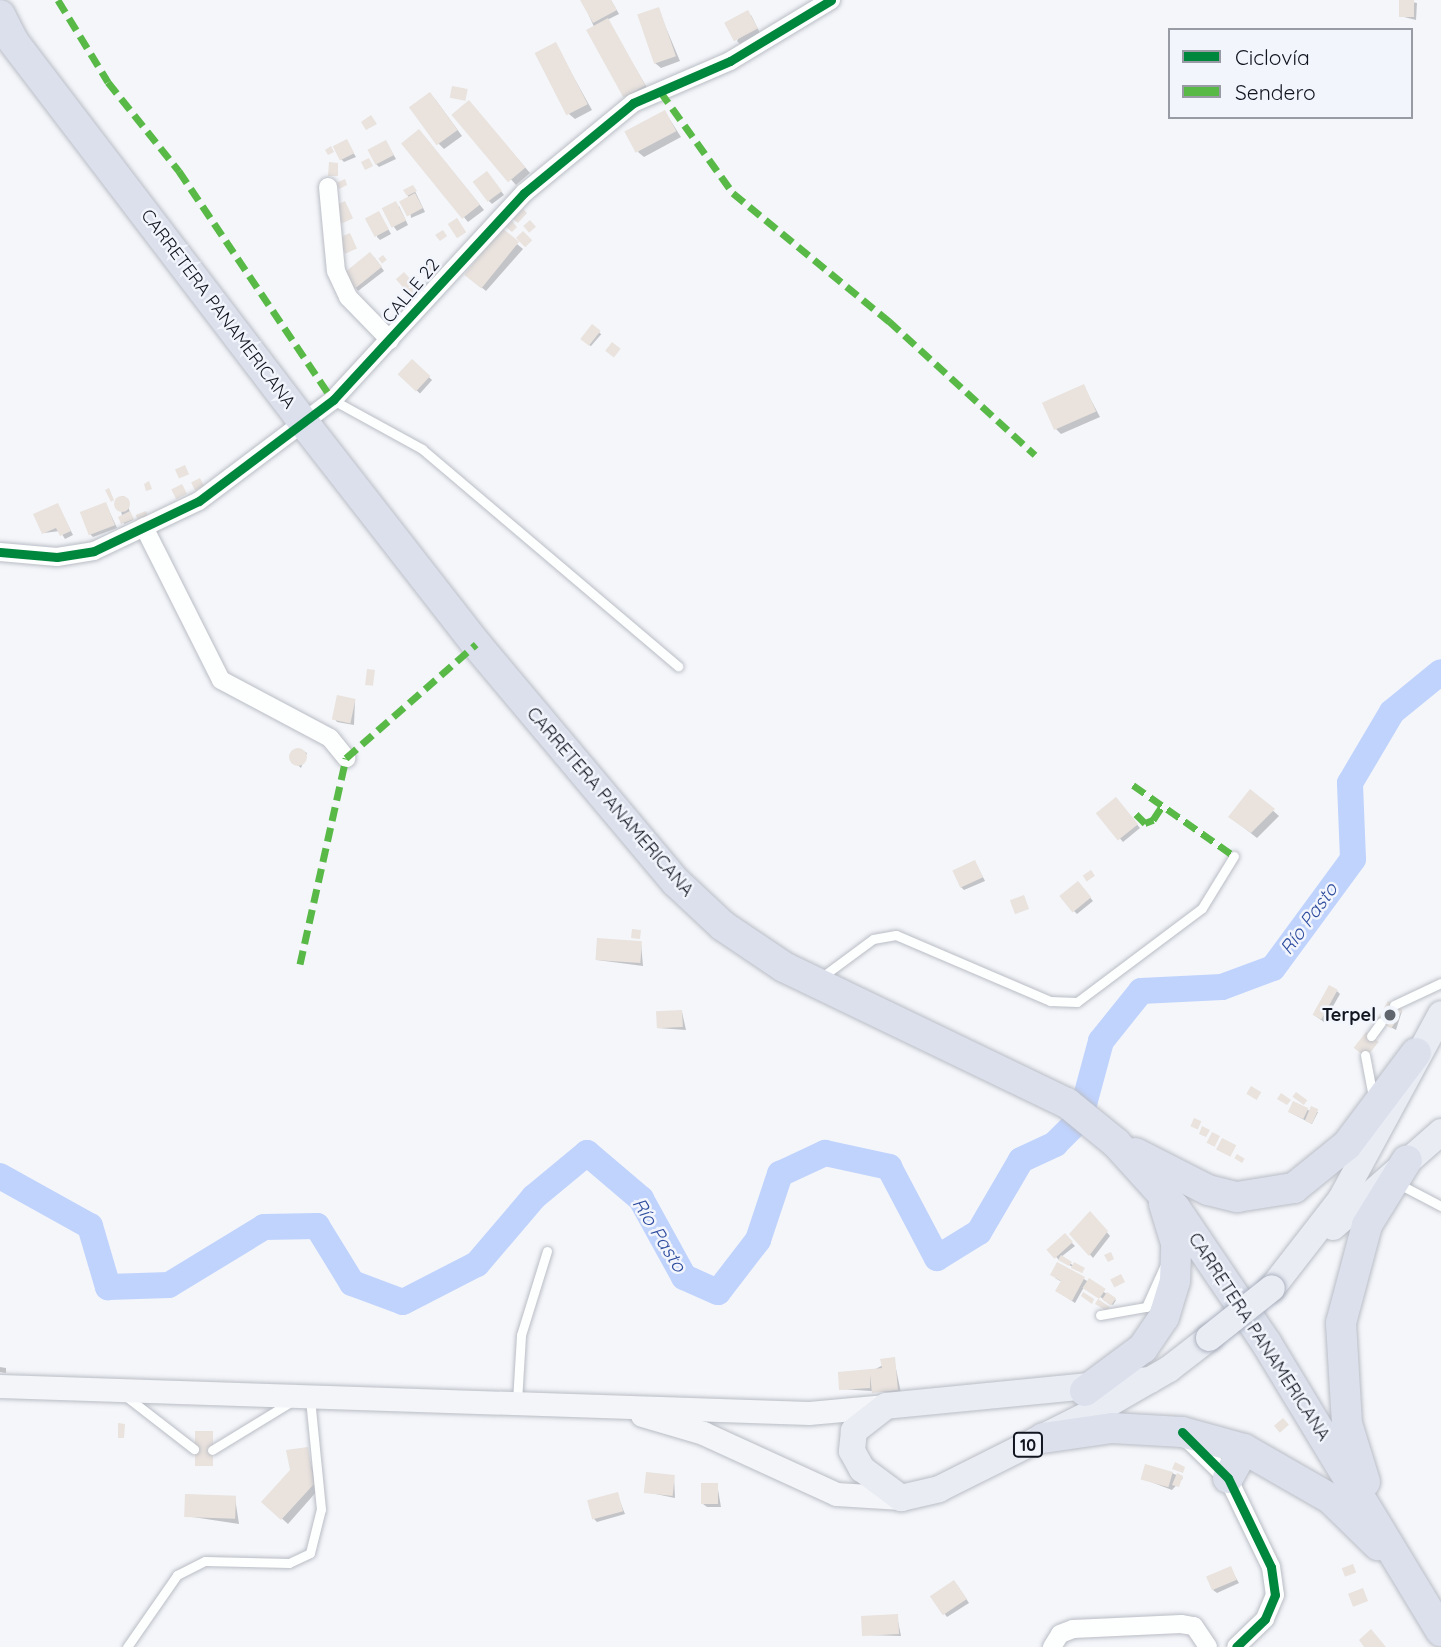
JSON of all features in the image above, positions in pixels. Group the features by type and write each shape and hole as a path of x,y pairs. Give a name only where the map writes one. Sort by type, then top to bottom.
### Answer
{"highway":[{"name":"CARRETERA PANAMERICANA","path":"0,15 13,41 304,424 476,644 676,882 723,926 817,984 1067,1103 1107,1134 1157,1188 1213,1259 1378,1522 1441,1631"},
{"path":"1107,1134 1208,1190 1262,1198 1318,1171 1375,1106 1416,1053"},
{"path":"1378,1522 1347,1424 1341,1323 1363,1237 1400,1170"},
{"path":"1084,1391 1143,1348 1164,1317 1175,1281 1176,1243 1157,1188"},
{"path":"1043,1438 1112,1428 1182,1432 1244,1449 1331,1499 1408,1577"},
{"path":"1228,1478 1244,1449"}],"main road":[{"name":"10","path":"609,1404 703,1433 836,1494 901,1498 939,1489 1043,1438 1150,1380 1272,1288 1304,1250 1377,1139 1416,1053 1441,1014"},
{"name":"10","path":"1304,1250 1441,1132"},
{"name":"10","path":"0,1386 303,1399 609,1404 809,1413 1084,1391 1150,1380"},
{"path":"886,1406 854,1431 852,1451 862,1469 901,1498"}],"street":[{"name":"CALLE 22","path":"0,552 57,557 94,551 199,501 333,400 524,193 633,103 730,61 831,0"},
{"path":"328,187 337,271 348,297 390,340"},
{"path":"145,527 221,680 330,738 346,758"},
{"path":"1182,1432 1228,1478 1271,1567 1275,1594 1265,1619 1236,1647"},
{"path":"1052,1647 1060,1634 1073,1629 1181,1624 1194,1626 1208,1647"}],"lane":[{"path":"333,400 422,449 678,666"},
{"path":"817,984 835,961 873,939 896,934 1050,1001 1077,1002 1202,908 1234,856"},
{"path":"1394,1005 1441,983"},
{"path":"1371,1036 1381,1022"},
{"path":"1365,1055 1375,1106"},
{"path":"1400,1170 1441,1206"},
{"path":"1100,1315 1146,1307 1176,1243"},
{"path":"516,1403 521,1335 547,1251"},
{"path":"119,1391 194,1449"},
{"path":"127,1647 177,1575 205,1561 289,1563 310,1553 321,1509 303,1399 212,1450"}],"building":[{"path":"580,0 611,0 617,10 593,23"},
{"path":"1399,0 1414,0 1414,17 1399,17"},
{"path":"659,7 676,56 654,64 637,14"},
{"path":"748,10 758,29 734,41 724,23"},
{"path":"608,18 645,85 623,97 586,30"},
{"path":"556,42 588,104 566,115 535,53"},
{"path":"452,86 468,89 465,101 450,98"},
{"path":"430,92 458,130 437,145 409,107"},
{"path":"469,100 526,167 508,182 451,115"},
{"path":"665,110 676,131 636,153 624,132"},
{"path":"371,115 377,124 366,130 361,122"},
{"path":"419,129 480,204 462,219 401,143"},
{"path":"347,139 354,153 340,161 333,146"},
{"path":"386,140 394,155 375,165 367,150"},
{"path":"331,146 334,152 328,155 325,150"},
{"path":"369,158 373,166 365,170 361,162"},
{"path":"329,162 338,163 338,176 328,176"},
{"path":"487,171 502,191 488,202 473,182"},
{"path":"345,179 347,185 339,189 336,183"},
{"path":"413,185 417,191 407,196 403,190"},
{"path":"415,193 423,208 407,216 399,201"},
{"path":"345,201 353,218 341,224 333,206"},
{"path":"396,201 406,221 392,228 382,208"},
{"path":"523,209 527,213 518,223 513,219"},
{"path":"379,211 389,230 375,237 365,219"},
{"path":"457,218 466,232 457,238 448,224"},
{"path":"530,220 536,227 529,233 523,226"},
{"path":"512,221 517,227 512,232 506,227"},
{"path":"502,228 519,242 481,288 464,275"},
{"path":"443,230 447,236 440,241 435,235"},
{"path":"523,231 532,240 525,247 516,238"},
{"path":"350,233 357,249 345,254 338,238"},
{"path":"370,252 382,267 355,289 343,274"},
{"path":"383,255 387,260 382,263 378,259"},
{"path":"430,261 441,275 432,283 421,268"},
{"path":"404,272 420,290 412,297 396,279"},
{"path":"592,324 601,331 589,346 580,339"},
{"path":"612,342 621,349 614,357 605,351"},
{"path":"412,359 430,376 416,391 398,374"},
{"path":"1084,384 1096,411 1054,430 1042,403"},
{"path":"185,465 189,474 179,479 175,469"},
{"path":"200,478 204,486 195,491 191,483"},
{"path":"149,481 152,489 146,491 144,484"},
{"path":"182,484 187,494 176,499 171,489"},
{"path":"109,488 114,500 111,502 105,490"},
{"path":"122,496 130,504 122,512 114,504"},
{"path":"106,502 115,525 89,535 80,512"},
{"path":"58,503 71,531 60,536 56,528 42,534 33,514"},
{"path":"130,511 134,519 121,524 118,517"},
{"path":"146,511 148,516 138,520 136,515"},
{"path":"367,669 375,670 373,686 365,685"},
{"path":"337,695 356,699 350,723 332,719"},
{"path":"298,748 304,751 307,757 304,763 298,766 292,763 289,757 292,751"},
{"path":"1250,789 1275,809 1251,833 1228,817"},
{"path":"1116,797 1138,824 1118,841 1096,813"},
{"path":"975,860 983,877 960,888 952,871"},
{"path":"1091,870 1095,876 1087,881 1083,876"},
{"path":"1078,881 1091,897 1073,912 1059,896"},
{"path":"1024,895 1029,909 1015,914 1010,900"},
{"path":"632,929 641,930 640,939 631,938"},
{"path":"597,938 642,941 640,963 595,960"},
{"path":"1329,985 1338,990 1321,1020 1313,1015"},
{"name":"Terpel","path":"1388,1001 1403,1010 1391,1029 1377,1020"},
{"path":"682,1010 683,1027 657,1028 656,1011"},
{"path":"1366,1032 1379,1042 1366,1058 1354,1048"},
{"path":"1251,1086 1261,1092 1257,1100 1246,1094"},
{"path":"1296,1092 1307,1100 1304,1105 1292,1097"},
{"path":"1281,1093 1291,1100 1287,1105 1277,1099"},
{"path":"1293,1101 1308,1108 1303,1119 1288,1112"},
{"path":"1311,1106 1318,1109 1312,1124 1305,1121"},
{"path":"1194,1118 1201,1121 1198,1129 1190,1126"},
{"path":"1202,1126 1210,1130 1206,1137 1199,1134"},
{"path":"1212,1132 1220,1136 1215,1147 1207,1143"},
{"path":"1222,1138 1236,1145 1230,1157 1216,1150"},
{"path":"1237,1154 1245,1159 1242,1163 1234,1158"},
{"path":"1090,1211 1108,1231 1089,1256 1069,1234"},
{"path":"1065,1233 1073,1242 1054,1259 1046,1250"},
{"path":"1111,1252 1114,1259 1108,1262 1104,1255"},
{"path":"1061,1255 1072,1262 1069,1266 1058,1260"},
{"path":"1057,1262 1085,1277 1072,1301 1055,1291 1061,1281 1050,1275"},
{"path":"1074,1262 1085,1268 1082,1273 1071,1268"},
{"path":"1121,1274 1125,1282 1114,1287 1110,1279"},
{"path":"1089,1278 1106,1289 1099,1299 1082,1288"},
{"path":"1083,1292 1094,1299 1092,1304 1081,1296"},
{"path":"1107,1292 1116,1298 1111,1306 1102,1299"},
{"path":"1098,1299 1110,1307 1107,1311 1095,1304"},
{"path":"895,1357 898,1390 872,1393 870,1375 870,1388 839,1390 838,1372 882,1368 880,1359"},
{"path":"1283,1418 1289,1425 1280,1433 1274,1426"},
{"path":"118,1423 125,1424 124,1438 118,1438"},
{"path":"195,1431 213,1431 213,1466 195,1466"},
{"path":"308,1447 314,1484 281,1520 261,1502 290,1470 286,1450"},
{"path":"1175,1462 1185,1467 1183,1473 1172,1469"},
{"path":"1145,1464 1173,1472 1168,1487 1141,1479"},
{"path":"646,1472 675,1475 673,1496 644,1493"},
{"path":"1177,1473 1183,1476 1179,1487 1172,1485"},
{"path":"701,1483 718,1483 718,1504 701,1504"},
{"path":"618,1492 623,1511 592,1520 587,1500"},
{"path":"185,1494 236,1496 235,1519 184,1517"},
{"path":"1353,1564 1356,1572 1345,1577 1342,1568"},
{"path":"1231,1566 1237,1580 1212,1590 1206,1577"},
{"path":"954,1580 967,1599 943,1615 930,1596"},
{"path":"1363,1588 1368,1601 1353,1607 1348,1594"},
{"path":"898,1614 899,1634 862,1636 861,1616"},
{"path":"1371,1629 1386,1647 1364,1647 1359,1640"}],"waterway":[{"name":"Río Pasto","path":"0,1176 90,1226 108,1287 169,1285 264,1227 317,1226 352,1283 403,1302 477,1264 534,1197 587,1153 641,1199 684,1277 718,1292 758,1240 780,1174 825,1153 889,1167 937,1258 979,1232 1021,1160 1055,1144 1080,1119 1101,1041 1141,991 1222,987 1273,968 1353,859 1350,783 1392,712 1441,672"}],"marked path":[{"path":"58,0 108,82 179,171 333,400"},
{"path":"660,91 733,193 889,321 1035,455"},
{"path":"300,964 346,758 476,644"},
{"path":"1133,785 1234,856"},
{"path":"1136,814 1145,823 1153,820 1162,806"}],"cycle path":[{"path":"0,552 57,557 94,551 199,501 333,400 524,193 633,103 730,61 831,0"},
{"path":"1182,1432 1228,1478 1271,1567 1275,1595 1265,1619 1236,1647"}],"place":[{"name":"Terpel","path":"1390,1015"}]}
